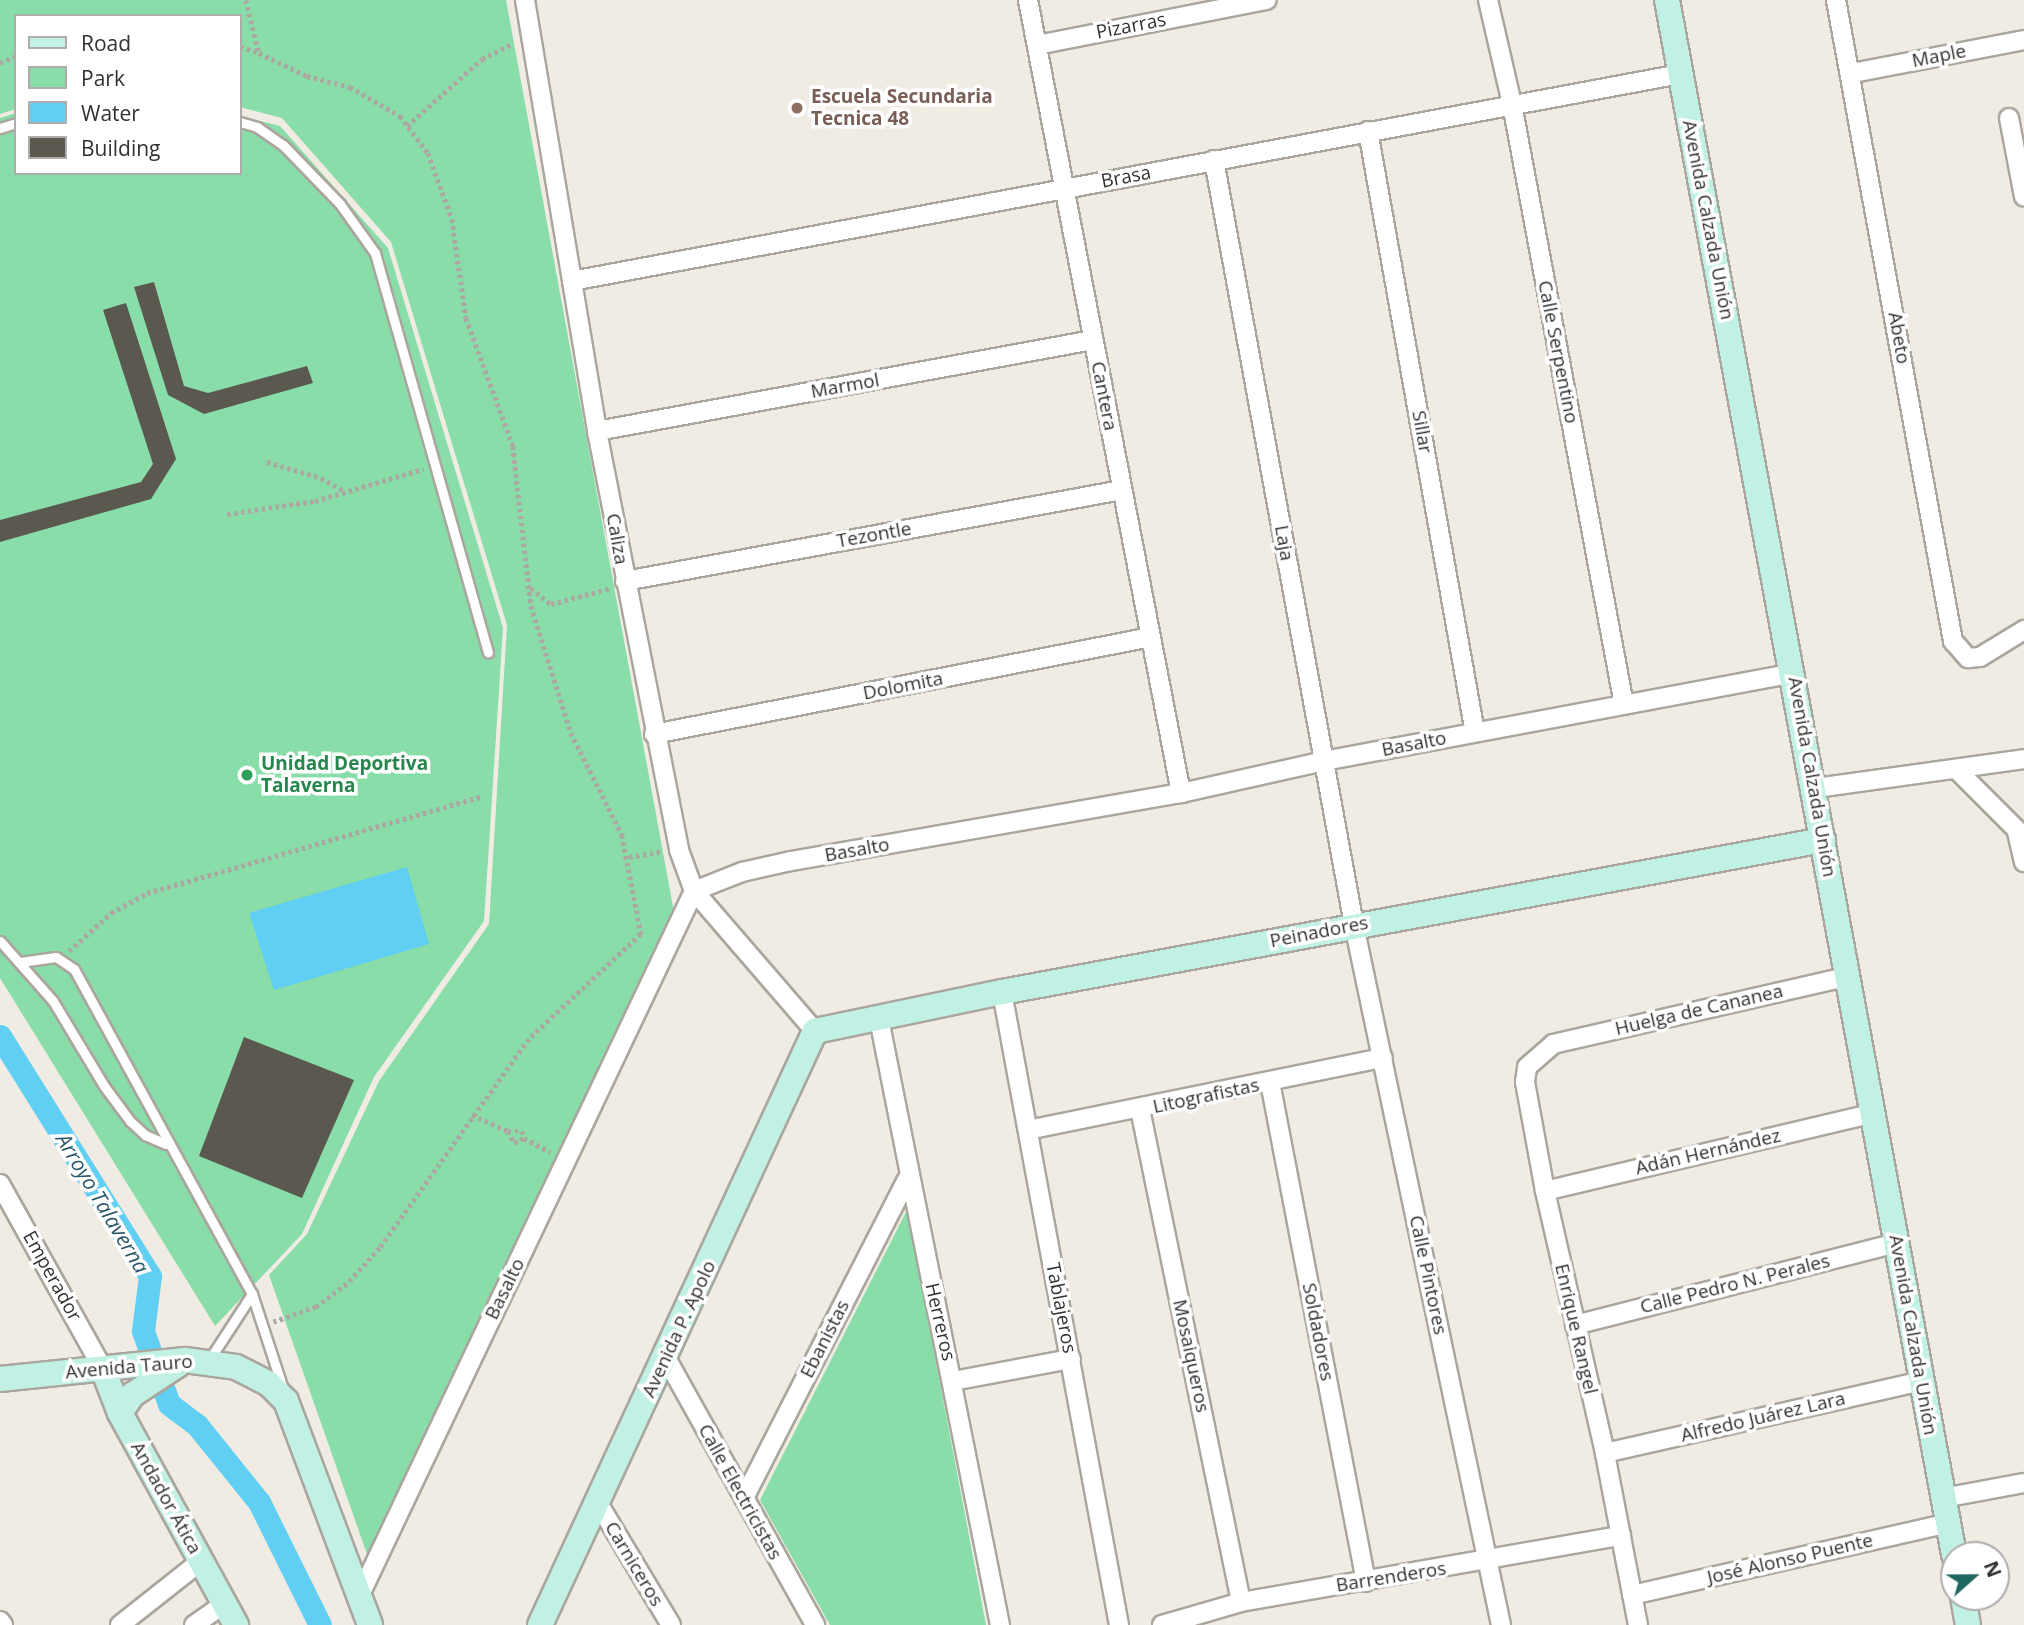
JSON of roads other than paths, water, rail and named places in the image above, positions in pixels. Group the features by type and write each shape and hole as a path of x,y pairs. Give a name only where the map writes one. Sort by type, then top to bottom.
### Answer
{"street":[{"name":"Caliza","path":"525,0 597,431 654,734 679,850 694,891 815,1031"},
{"name":"Cantera","path":"1028,0 1181,793"},
{"name":"Pizarras","path":"1037,45 1267,0"},
{"name":"Calle Serpentino","path":"1488,0 1512,104 1624,705"},
{"name":"Avenida Calzada Unión","path":"1667,0 1816,788 1845,977 1951,1541"},
{"name":"Abeto","path":"1836,0 1853,73 1953,641 1968,658 1980,657 2024,630"},
{"name":"Maple","path":"1853,73 2024,40"},
{"name":"Brasa","path":"572,281 1680,74"},
{"path":"2009,118 2024,197"},
{"name":"Sillar","path":"1368,131 1475,733"},
{"name":"Laja","path":"1214,160 1354,926"},
{"name":"Marmol","path":"597,431 1093,340"},
{"name":"Tezontle","path":"625,581 1122,490"},
{"name":"Dolomita","path":"654,734 1152,637"},
{"name":"Basalto","path":"358,1599 694,891 742,872 791,861 1181,793 1324,761 1793,673"},
{"path":"1816,788 2024,759"},
{"path":"1957,770 2021,834 2024,862"},
{"name":"Peinadores","path":"815,1031 1002,992 1823,839"},
{"name":"Calle Pintores","path":"1354,926 1501,1625"},
{"name":"Huelga de Cananea","path":"1553,1044 1845,977"},
{"name":"Tablajeros","path":"1002,992 1119,1625"},
{"name":"Herreros","path":"879,1019 907,1179 953,1381 1000,1625"},
{"name":"Avenida P. Apolo","path":"540,1625 666,1358 815,1031"},
{"name":"Enrique Rangel","path":"1553,1044 1535,1055 1527,1067 1525,1082 1545,1191 1605,1453 1638,1625"},
{"name":"Litografistas","path":"1028,1130 1140,1110 1383,1058"},
{"name":"Soldadores","path":"1270,1082 1366,1582"},
{"name":"Mosaiqueros","path":"1140,1110 1241,1602"},
{"name":"Adán Hernández","path":"1545,1191 1871,1114"},
{"name":"Ebanistas","path":"744,1498 907,1179"},
{"name":"Emperador","path":"0,1184 112,1368"},
{"name":"Calle Pedro N. Perales","path":"1575,1325 1896,1243"},
{"name":"Calle Electricistas","path":"666,1358 815,1625"},
{"path":"953,1381 1070,1359"},
{"path":"126,1404 200,1361"},
{"name":"Avenida Tauro","path":"0,1379 200,1361 256,1375 286,1401"},
{"name":"Andador Ática","path":"112,1368 126,1404 201,1561 230,1615"},
{"name":"Alfredo Juárez Lara","path":"1605,1453 1921,1381"},
{"path":"286,1401 358,1599 370,1625"},
{"path":"1943,1498 2024,1483"},
{"name":"Carniceros","path":"598,1503 670,1625"},
{"name":"José Alonso Puente","path":"1632,1595 1948,1523"},
{"name":"Barrenderos","path":"1162,1625 1241,1602 1621,1536"},
{"path":"120,1625 201,1561"},
{"path":"196,1625 230,1615"}],"lane":[{"path":"242,123 257,127 283,145 340,204 375,253 488,652"},
{"path":"0,941 53,1001 104,1086 130,1121 145,1135 166,1144"},
{"path":"20,962 61,958 74,969 166,1144 252,1293 286,1401"},
{"path":"200,1361 252,1293"}],"water":[{"path":"407,867 429,944 274,990 249,913"}],"waterway":[{"name":"Arroyo Talaverna","path":"0,1036 150,1276 143,1331 169,1404 197,1425 259,1502 320,1625"}],"place":[{"name":"Escuela Secundaria Tecnica 48","path":"797,108"},
{"name":"Unidad Deportiva Talaverna","path":"247,775"}]}
